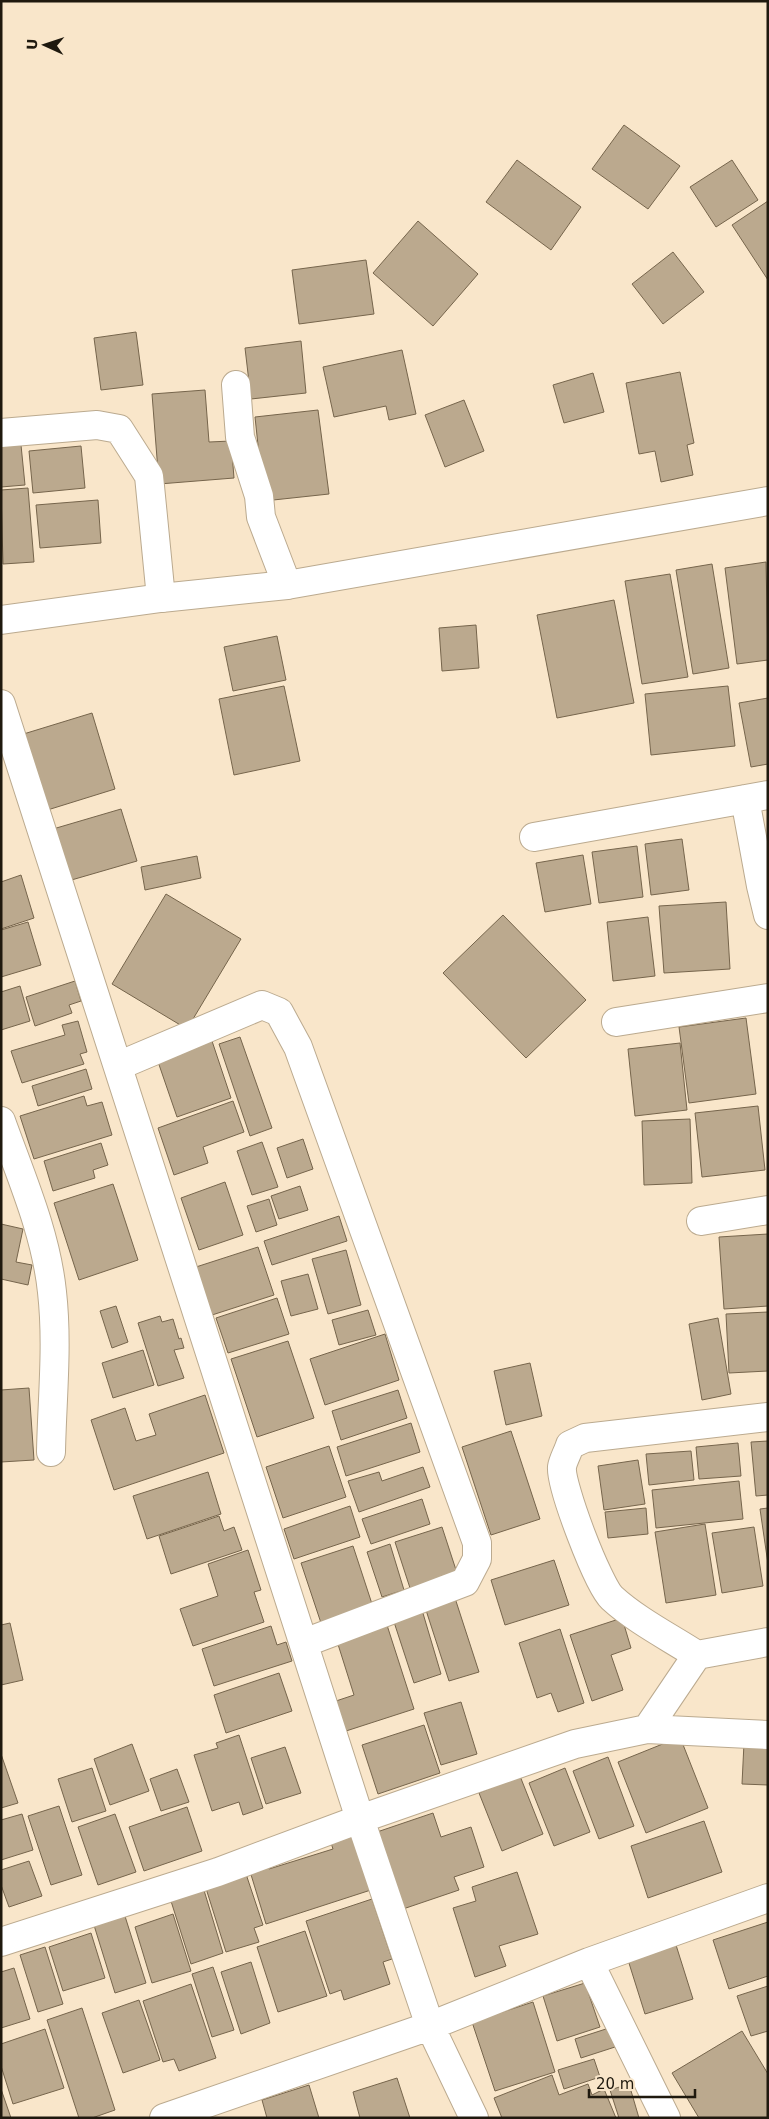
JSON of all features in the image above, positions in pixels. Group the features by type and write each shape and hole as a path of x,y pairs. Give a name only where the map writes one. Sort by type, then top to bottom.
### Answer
{"street":[{"path":"236,386 240,437 259,496 261,516 287,585"},
{"path":"1,433 98,425 119,429 149,476 161,598"},
{"path":"1,620 161,598 287,585 768,501"},
{"path":"1,704 360,1819 430,2026 474,2118"},
{"path":"534,838 756,797 760,886 768,915"},
{"path":"616,1022 768,998"},
{"path":"118,1066 256,1007 262,1005 279,1012 298,1046 476,1543 477,1559 465,1582 304,1643"},
{"path":"1,1121 40,1233 52,1292 54,1334 51,1452"},
{"path":"701,1221 768,1210"},
{"path":"768,1417 585,1438 570,1445 562,1466 564,1485 598,1578 610,1596 697,1655 768,1642"},
{"path":"647,1729 697,1655"},
{"path":"1,1942 218,1872 360,1819 575,1744 647,1729 768,1735"},
{"path":"164,2118 430,2026 589,1962 768,1898"},
{"path":"589,1962 666,2118"}],"building":[{"path":"624,125 680,166 648,209 592,169"},
{"path":"517,160 581,207 551,250 486,202"},
{"path":"732,160 758,200 716,227 690,187"},
{"path":"768,201 768,280 732,225"},
{"path":"418,221 478,274 433,326 373,273"},
{"path":"673,252 704,292 663,324 632,284"},
{"path":"366,260 374,314 299,324 292,270"},
{"path":"136,332 143,385 101,390 94,338"},
{"path":"301,341 306,393 251,399 245,348"},
{"path":"402,350 416,414 389,420 386,406 334,417 323,367"},
{"path":"680,372 694,443 687,445 693,475 661,482 655,451 639,454 626,383"},
{"path":"593,373 604,412 564,423 553,385"},
{"path":"205,390 209,442 231,441 234,478 159,484 152,394"},
{"path":"464,400 484,451 445,467 425,415"},
{"path":"318,410 329,494 264,501 255,417"},
{"path":"20,435 25,485 1,487 1,437"},
{"path":"81,446 85,488 33,493 29,451"},
{"path":"28,488 34,562 3,564 1,490"},
{"path":"98,500 101,543 40,548 36,505"},
{"path":"766,562 768,660 737,664 725,568"},
{"path":"712,564 729,668 693,674 676,570"},
{"path":"670,574 688,677 642,684 625,581"},
{"path":"614,600 634,703 557,718 537,615"},
{"path":"476,625 479,668 442,671 439,628"},
{"path":"277,636 286,680 233,691 224,647"},
{"path":"284,686 300,761 234,775 219,699"},
{"path":"728,686 735,746 651,755 645,694"},
{"path":"768,698 768,764 751,767 739,703"},
{"path":"92,713 115,789 41,812 17,736"},
{"path":"121,809 137,861 68,881 53,829"},
{"path":"682,839 689,890 651,895 645,844"},
{"path":"637,846 643,897 599,903 592,852"},
{"path":"583,855 591,904 545,912 536,863"},
{"path":"197,856 201,878 145,890 141,867"},
{"path":"21,875 34,918 1,929 1,882"},
{"path":"166,894 241,939 187,1029 112,984"},
{"path":"726,902 730,969 664,973 659,906"},
{"path":"503,915 586,1000 526,1058 443,973"},
{"path":"648,917 655,976 613,981 607,922"},
{"path":"28,922 41,965 1,977 1,930"},
{"path":"75,981 81,1001 69,1005 72,1013 35,1026 26,997"},
{"path":"20,986 30,1021 1,1030 1,992"},
{"path":"746,1018 756,1094 689,1103 679,1027"},
{"path":"78,1021 87,1052 80,1054 84,1064 22,1083 11,1051 65,1035 62,1025"},
{"path":"210,1035 231,1098 177,1117 155,1053"},
{"path":"240,1037 272,1128 250,1136 219,1044"},
{"path":"680,1043 687,1110 635,1116 628,1049"},
{"path":"86,1069 92,1089 38,1106 32,1086"},
{"path":"84,1096 87,1106 102,1102 112,1135 34,1159 20,1116"},
{"path":"233,1101 244,1132 203,1147 208,1163 174,1175 158,1128"},
{"path":"758,1106 765,1170 702,1177 695,1113"},
{"path":"690,1119 692,1183 644,1185 642,1121"},
{"path":"303,1139 313,1169 287,1178 277,1148"},
{"path":"262,1142 278,1187 252,1195 237,1151"},
{"path":"101,1143 108,1165 93,1170 95,1178 53,1191 44,1161"},
{"path":"225,1182 243,1235 199,1250 181,1198"},
{"path":"113,1184 138,1260 79,1280 54,1203"},
{"path":"300,1186 308,1210 279,1219 271,1196"},
{"path":"269,1199 277,1225 256,1232 247,1206"},
{"path":"339,1216 347,1241 272,1265 264,1241"},
{"path":"1,1224 23,1229 16,1262 32,1265 28,1285 1,1279"},
{"path":"768,1234 768,1306 724,1309 719,1237"},
{"path":"258,1247 274,1295 212,1315 196,1267"},
{"path":"346,1250 361,1305 328,1314 312,1259"},
{"path":"308,1274 318,1309 291,1316 281,1281"},
{"path":"277,1298 289,1334 228,1353 216,1318"},
{"path":"116,1306 128,1342 112,1348 100,1311"},
{"path":"368,1310 376,1335 339,1345 332,1320"},
{"path":"768,1312 768,1371 729,1373 726,1314"},
{"path":"160,1316 162,1322 173,1319 179,1339 181,1338 184,1348 174,1350 184,1378 158,1386 138,1323"},
{"path":"718,1318 731,1394 702,1400 689,1324"},
{"path":"385,1334 399,1380 325,1405 310,1359"},
{"path":"288,1341 314,1418 257,1437 231,1359"},
{"path":"143,1350 154,1385 113,1398 102,1363"},
{"path":"530,1363 542,1416 506,1425 494,1371"},
{"path":"29,1388 34,1460 1,1462 1,1390"},
{"path":"398,1390 407,1418 341,1440 332,1411"},
{"path":"205,1395 224,1453 114,1490 91,1420 125,1408 136,1441 156,1435 149,1414"},
{"path":"411,1423 420,1452 346,1476 337,1447"},
{"path":"511,1431 540,1519 491,1535 462,1447"},
{"path":"768,1441 768,1495 756,1496 751,1442"},
{"path":"738,1443 741,1476 699,1479 696,1447"},
{"path":"329,1446 346,1497 283,1518 266,1467"},
{"path":"691,1451 694,1480 649,1485 646,1454"},
{"path":"638,1460 645,1504 604,1510 598,1466"},
{"path":"423,1467 430,1487 359,1512 348,1481 379,1472 382,1481"},
{"path":"208,1472 221,1514 147,1539 133,1496"},
{"path":"739,1481 743,1519 656,1528 652,1490"},
{"path":"422,1499 430,1524 371,1544 362,1519"},
{"path":"350,1506 360,1537 294,1559 284,1529"},
{"path":"646,1508 648,1534 608,1538 605,1512"},
{"path":"768,1508 768,1564 760,1509"},
{"path":"219,1516 224,1531 234,1527 242,1550 171,1574 159,1536"},
{"path":"705,1524 716,1595 666,1603 655,1532"},
{"path":"442,1527 457,1573 410,1588 395,1542"},
{"path":"754,1527 763,1586 722,1593 712,1533"},
{"path":"390,1544 404,1590 382,1597 367,1552"},
{"path":"353,1546 374,1610 322,1626 301,1563"},
{"path":"248,1550 261,1590 254,1592 264,1622 193,1646 180,1609 218,1596 208,1564"},
{"path":"554,1560 569,1605 505,1625 491,1580"},
{"path":"454,1595 479,1672 449,1681 424,1604"},
{"path":"422,1610 441,1674 414,1683 393,1619"},
{"path":"622,1618 631,1648 611,1655 623,1690 592,1701 570,1635"},
{"path":"386,1622 414,1709 346,1731 336,1701 354,1695 336,1638"},
{"path":"10,1623 23,1680 1,1685 1,1625"},
{"path":"271,1626 277,1645 286,1642 292,1661 214,1686 202,1649"},
{"path":"560,1629 584,1703 558,1712 551,1693 537,1698 519,1643"},
{"path":"279,1673 292,1711 226,1733 214,1695"},
{"path":"461,1702 477,1754 441,1765 424,1713"},
{"path":"424,1725 440,1773 378,1794 362,1745"},
{"path":"239,1735 263,1808 243,1815 239,1802 212,1811 194,1755 218,1748 216,1743"},
{"path":"680,1737 708,1808 646,1833 618,1762"},
{"path":"744,1743 768,1744 768,1785 742,1784"},
{"path":"132,1744 149,1791 110,1805 94,1759"},
{"path":"285,1747 301,1793 266,1804 251,1758"},
{"path":"1,1754 18,1803 1,1808"},
{"path":"608,1757 634,1826 599,1839 573,1771"},
{"path":"92,1768 106,1811 72,1822 58,1779"},
{"path":"565,1768 590,1832 554,1846 529,1783"},
{"path":"177,1769 189,1802 161,1811 150,1779"},
{"path":"520,1776 543,1834 502,1851 479,1793"},
{"path":"59,1806 82,1875 51,1885 28,1816"},
{"path":"187,1807 202,1851 144,1871 129,1827"},
{"path":"433,1813 441,1837 471,1827 484,1867 454,1877 459,1890 403,1909 377,1832"},
{"path":"22,1814 33,1850 1,1860 1,1820"},
{"path":"115,1814 136,1872 98,1885 78,1827"},
{"path":"704,1821 722,1872 648,1898 631,1846"},
{"path":"358,1825 377,1888 266,1924 249,1868 267,1863 269,1869 333,1849 328,1834"},
{"path":"29,1861 42,1896 9,1907 1,1885 1,1870"},
{"path":"517,1872 538,1934 499,1946 506,1966 475,1977 453,1908 476,1901 472,1887"},
{"path":"246,1874 263,1925 254,1928 259,1942 226,1952 204,1882"},
{"path":"203,1887 223,1953 191,1964 170,1898"},
{"path":"372,1899 392,1959 383,1962 390,1984 344,2000 341,1990 330,1994 306,1921"},
{"path":"124,1913 146,1983 115,1993 93,1922"},
{"path":"173,1914 191,1971 152,1983 135,1927"},
{"path":"768,1922 768,1976 729,1989 713,1940"},
{"path":"305,1931 327,1996 278,2012 257,1947"},
{"path":"91,1933 105,1978 63,1991 49,1947"},
{"path":"676,1945 693,1999 645,2014 628,1960"},
{"path":"45,1947 63,2004 38,2012 20,1955"},
{"path":"251,1962 270,2023 241,2034 221,1972"},
{"path":"213,1967 234,2030 212,2037 192,1974"},
{"path":"14,1968 30,2019 1,2028 1,1972"},
{"path":"585,1983 600,2027 557,2041 543,1996"},
{"path":"191,1984 216,2058 179,2071 174,2059 163,2062 143,2001"},
{"path":"768,1986 768,2031 751,2036 737,1996"},
{"path":"139,2000 160,2060 123,2073 102,2013"},
{"path":"533,2002 555,2072 495,2091 472,2022"},
{"path":"82,2008 115,2110 92,2118 79,2118 47,2020"},
{"path":"609,2028 615,2047 581,2058 575,2039"},
{"path":"45,2029 64,2088 13,2104 1,2066 1,2044"},
{"path":"742,2031 768,2074 768,2118 699,2118 672,2073"},
{"path":"594,2059 600,2077 564,2089 558,2070"},
{"path":"552,2075 559,2095 588,2084 592,2095 604,2089 616,2118 502,2118 494,2098"},
{"path":"397,2078 410,2118 360,2118 353,2092"},
{"path":"629,2084 639,2118 619,2118 610,2090"},
{"path":"309,2085 319,2118 267,2118 262,2100"},
{"path":"1,2089 11,2118 1,2118"}]}
